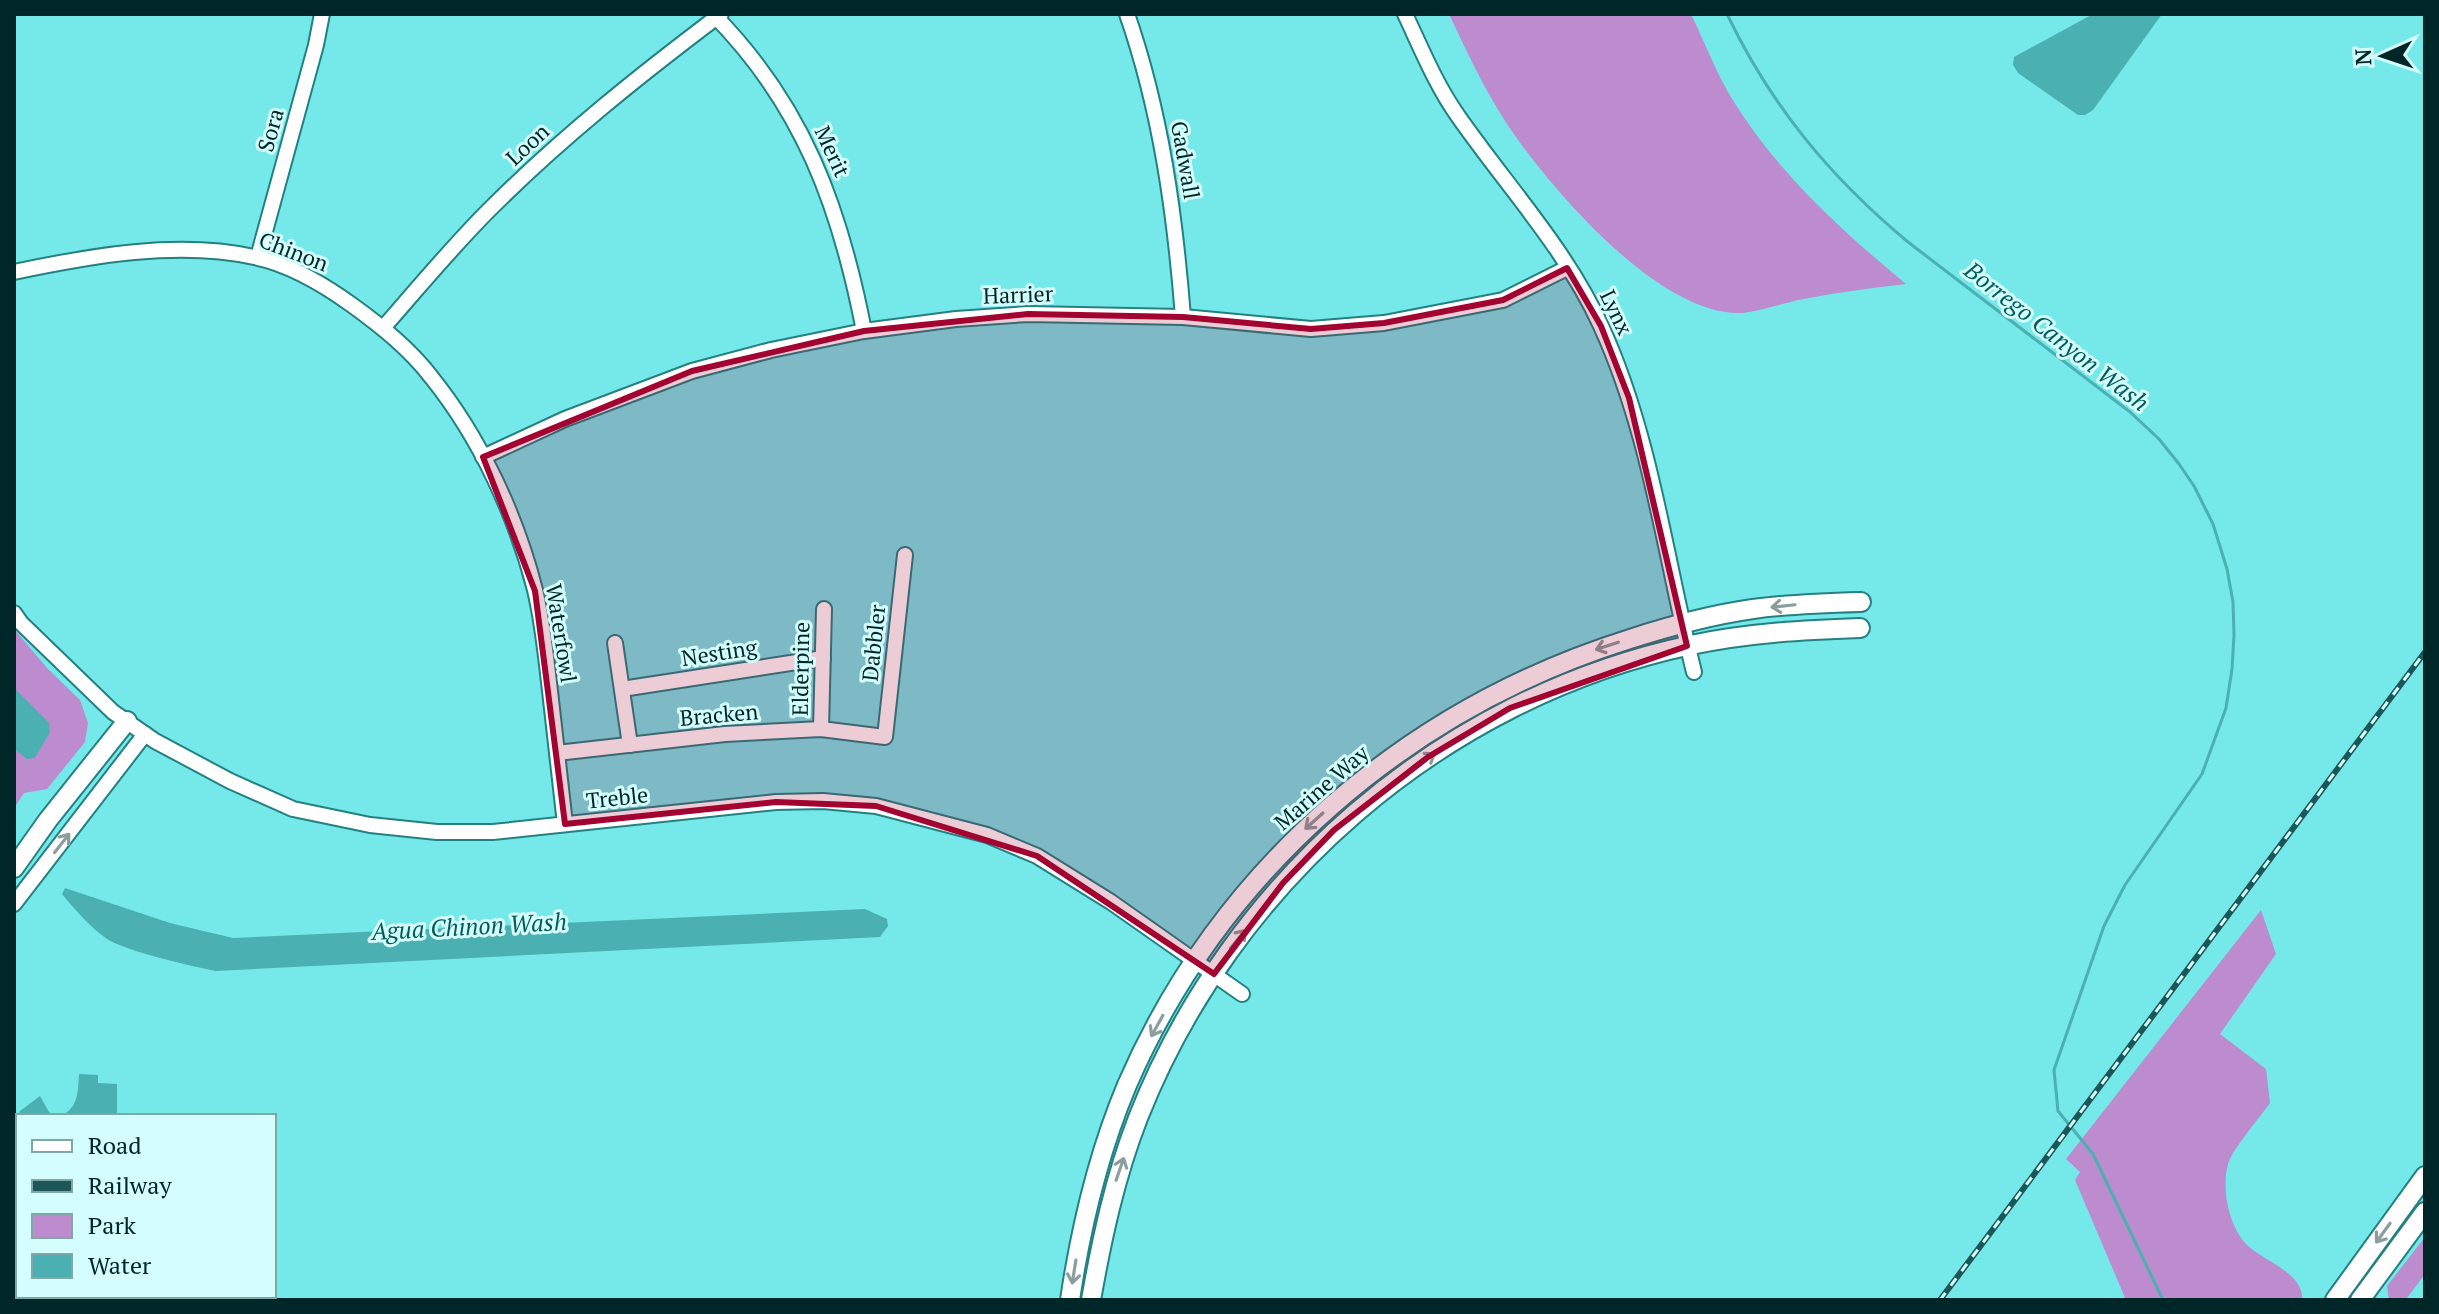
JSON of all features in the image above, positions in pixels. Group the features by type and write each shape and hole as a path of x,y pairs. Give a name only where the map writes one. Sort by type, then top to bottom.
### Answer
{"main road":[{"name":"Marine Way","path":"1070,1300 1086,1212 1116,1115 1140,1057 1195,961 1233,908 1287,846 1367,775 1458,713 1529,676 1587,652 1682,623 1752,609 1861,602"},
{"name":"Marine Way","path":"1091,1300 1107,1218 1137,1121 1160,1068 1229,950 1283,883 1334,830 1428,757 1510,708 1592,675 1687,646 1790,630 1860,628"},
{"path":"14,868 127,721"},
{"path":"2349,1297 2425,1176"},
{"path":"2349,1297 2425,1212"}],"street":[{"name":"Sora","path":"258,257 322,14"},
{"name":"Gadwall","path":"1127,14 1164,154 1177,237 1183,317"},
{"name":"Lynx","path":"1405,14 1456,113 1567,268 1601,326 1638,429 1694,672"},
{"name":"Loon","path":"383,328 488,212 539,163 626,85 717,15"},
{"name":"Merit","path":"717,15 759,65 790,112 813,156 845,242 864,331"},
{"name":"Chinon","path":"14,272 61,262 177,249 215,250 258,257 321,282 383,328 432,377 483,457"},
{"name":"Harrier","path":"483,457 565,419 692,371 771,350 864,331 956,319 1028,314 1183,317 1311,329 1384,323 1503,300 1567,268"},
{"name":"Waterfowl","path":"483,457 523,547 535,591 543,631 565,824"},
{"name":"Dabbler","path":"885,737 905,555"},
{"name":"Elderpine","path":"821,729 824,609"},
{"name":"Treble","path":"14,613 75,675 145,734 230,781 293,809 370,825 437,832 493,832 776,802 823,801 876,806 987,835 1037,856 1111,902 1242,994"},
{"path":"615,643 630,745"},
{"name":"Nesting","path":"622,689 823,658"},
{"name":"Bracken","path":"557,753 725,734 821,729 885,737"},
{"path":"14,904 145,734"}],"highlighted area":[{"path":"1567,268 1601,326 1629,398 1687,646 1510,708 1428,757 1334,830 1283,883 1214,974 1037,856 876,806 776,802 565,824 535,591 483,457 692,371 864,331 1028,314 1183,317 1311,329 1384,323 1503,300"}],"green space":[{"path":"1449,14 1691,14 1728,92 1771,153 1812,200 1906,284 1830,294 1739,313 1708,308 1675,293 1609,244 1551,182 1500,113"},
{"path":"14,629 80,700 88,723 85,742 47,789 24,793 14,808"},
{"path":"2261,910 2276,954 2220,1034 2266,1069 2270,1103 2240,1142 2228,1164 2226,1196 2231,1219 2241,1238 2290,1275 2301,1291 2302,1300 2126,1300 2075,1180 2080,1172 2066,1159"},
{"path":"2425,1237 2425,1274 2407,1298 2409,1300 2389,1300 2387,1286"}],"water":[{"path":"2093,14 2162,14 2093,110 2078,115 2018,73 2013,65 2014,57"},
{"path":"14,688 49,723 50,732 35,758 27,759 14,749"},
{"path":"65,888 170,923 233,938 865,909 887,919 888,926 880,937 216,971 144,954 107,939 62,894"},
{"path":"79,1074 98,1075 98,1083 117,1084 117,1114 64,1114 74,1104"},
{"path":"40,1096 52,1114 19,1114"}],"waterway":[{"name":"Borrego Canyon Wash","path":"1727,14 1763,79 1828,166 1908,242 2130,412 2159,439 2179,464 2213,524 2233,602 2232,669 2226,708 2202,774 2125,885 2104,926 2054,1070 2058,1111 2093,1154 2163,1300"}],"railway":[{"path":"1940,1300 2425,652"}],"water label":[{"name":"Agua Chinon Wash","path":"469,926"}]}
